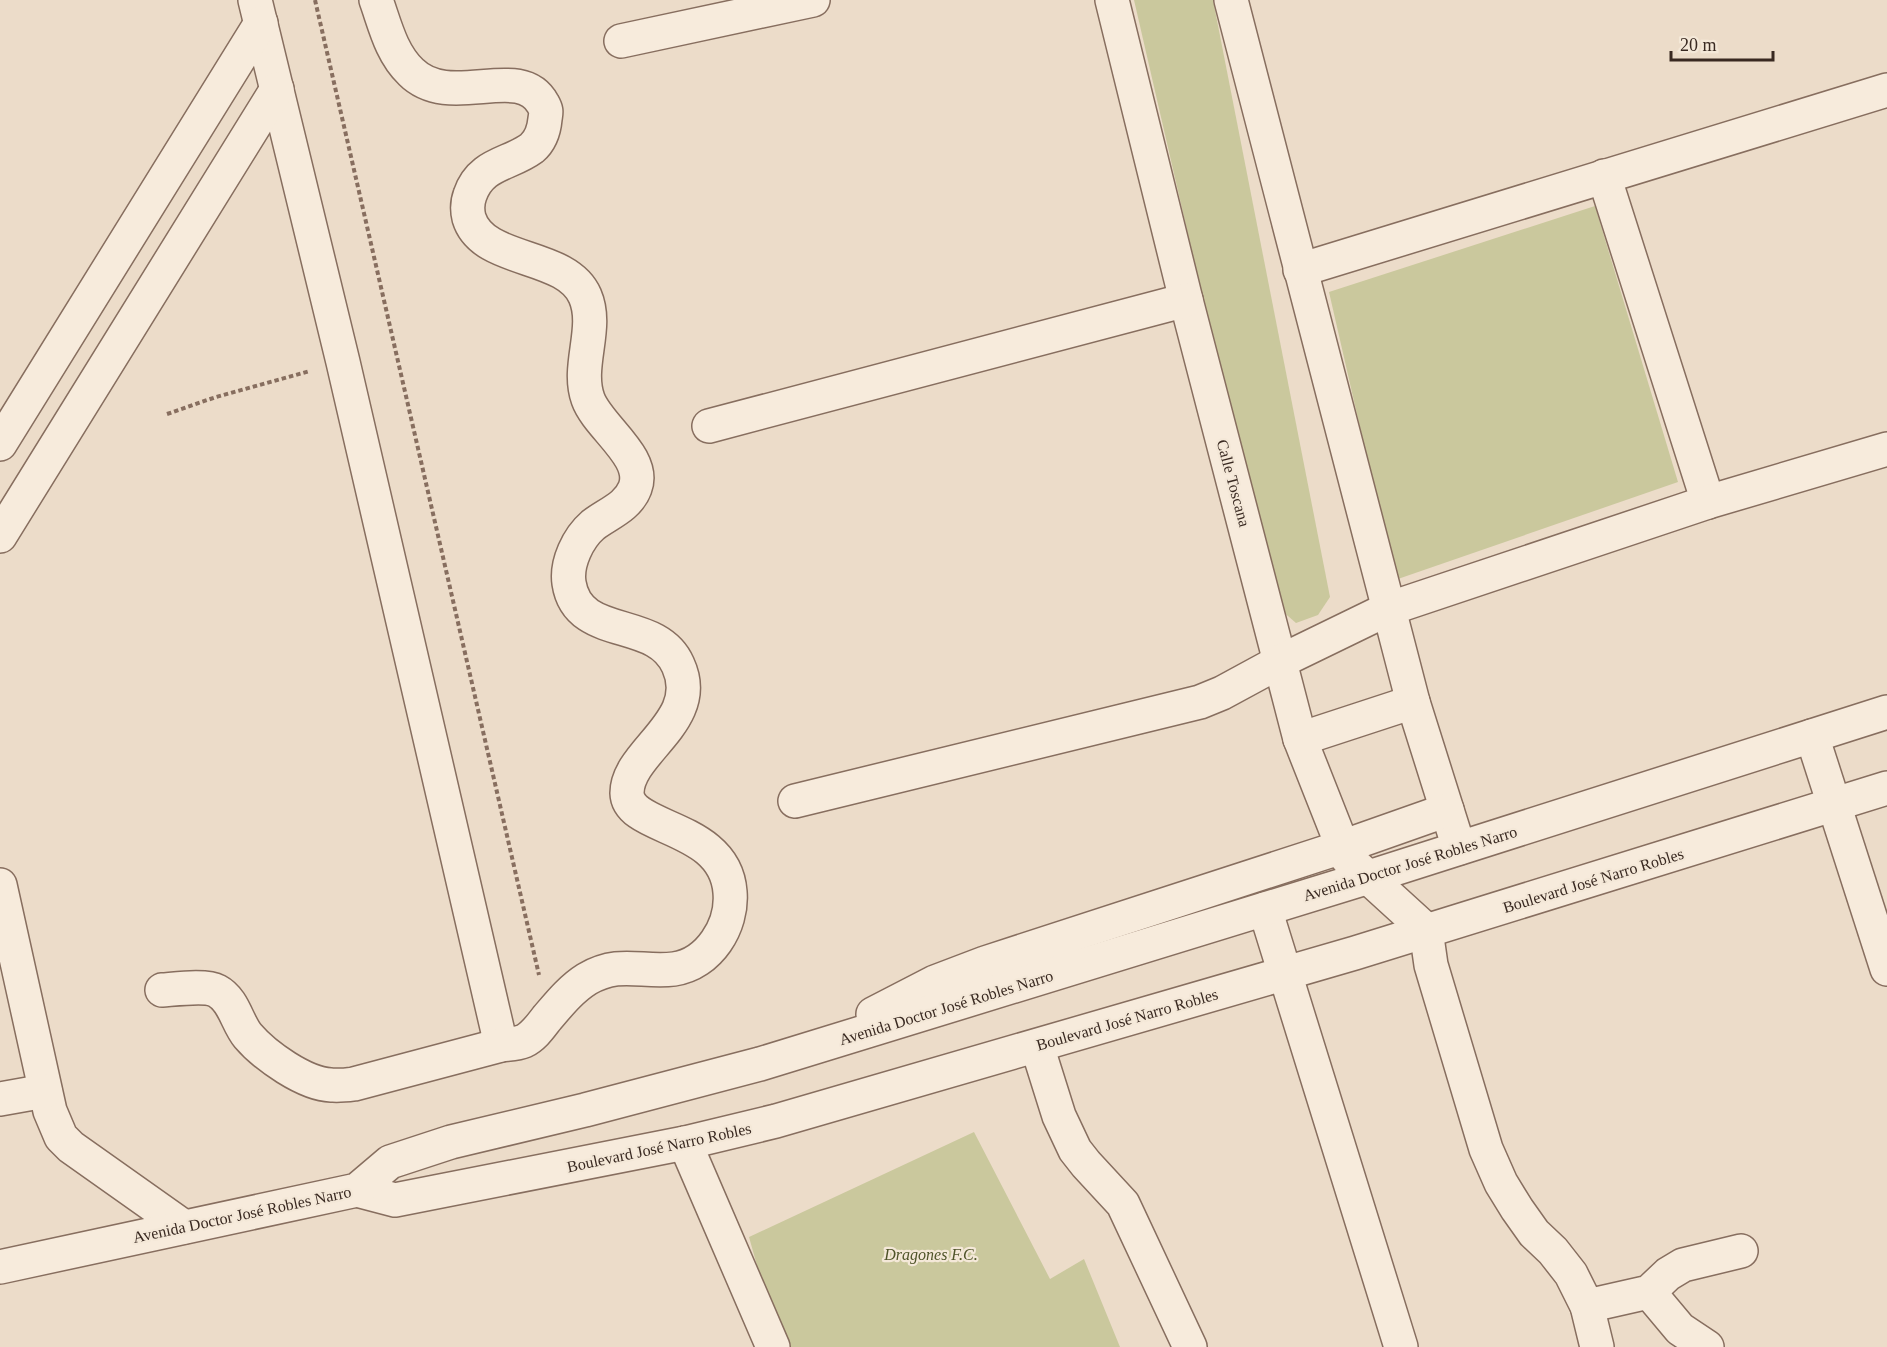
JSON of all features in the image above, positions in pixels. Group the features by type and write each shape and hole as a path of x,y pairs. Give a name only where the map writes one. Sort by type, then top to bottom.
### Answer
{"street":[{"path":"162,990 210,988 218,991 230,1004 248,1036 279,1063 308,1079 329,1085 354,1084 523,1041 538,1030 569,993 596,975 624,967 671,969 685,966 698,959 722,934 728,916 730,890 724,867 711,851 688,835 640,814 627,798 627,788 636,769 673,721 680,704 683,686 679,666 669,650 654,637 600,621 588,614 575,601 570,585 569,570 580,541 591,526 630,497 637,478 630,458 594,412 588,399 585,371 590,314 588,302 582,289 562,271 493,244 473,228 468,216 468,202 478,179 489,169 531,148 540,139 545,126 546,111 543,102 535,93 517,85 442,89 424,83 410,72 399,58 376,0"},
{"path":"621,41 813,0"},
{"name":"Calle Toscana","path":"1112,0 1186,300 1300,739 1347,858 1426,930"},
{"path":"1231,0 1413,702 1459,848"},
{"path":"258,12 343,362 501,1045"},
{"path":"0,444 258,12"},
{"path":"0,536 277,89"},
{"path":"1300,270 1887,90"},
{"path":"1604,176 1707,502"},
{"path":"709,426 1186,300"},
{"path":"795,801 1200,702 1388,609 1707,502 1887,448"},
{"path":"1300,739 1413,702"},
{"name":"Avenida Doctor José Robles Narro","path":"0,1267 357,1190 390,1162 451,1142 760,1064 1369,877 1887,712"},
{"path":"1812,736 1887,969"},
{"name":"Boulevard José Narro Robles","path":"357,1190 395,1200 686,1143 776,1121 1480,915 1887,788"},
{"path":"818,1046 934,982 985,963 1342,847 1447,810"},
{"path":"0,885 54,1124 61,1137 71,1148 184,1227"},
{"path":"1265,909 1401,1347"},
{"path":"1426,930 1431,965 1486,1149 1501,1184 1534,1233 1553,1251 1571,1274 1587,1306 1598,1347"},
{"path":"1037,1046 1059,1116 1075,1150 1123,1204 1190,1347"},
{"path":"0,1099 45,1091"},
{"path":"686,1143 773,1347"},
{"path":"1587,1306 1648,1292 1668,1274 1683,1265 1741,1251"},
{"path":"1648,1292 1680,1329 1707,1347"}],"path":[{"path":"315,0 549,1017"},
{"path":"167,414 216,397 343,362"}],"green space":[{"path":"1134,0 1213,0 1330,597 1318,615 1296,623 1273,603"},
{"path":"1595,206 1678,482 1395,580 1329,292"},
{"name":"Dragones F.C.","path":"974,1132 1050,1279 1084,1259 1120,1347 780,1347 749,1237"}]}
